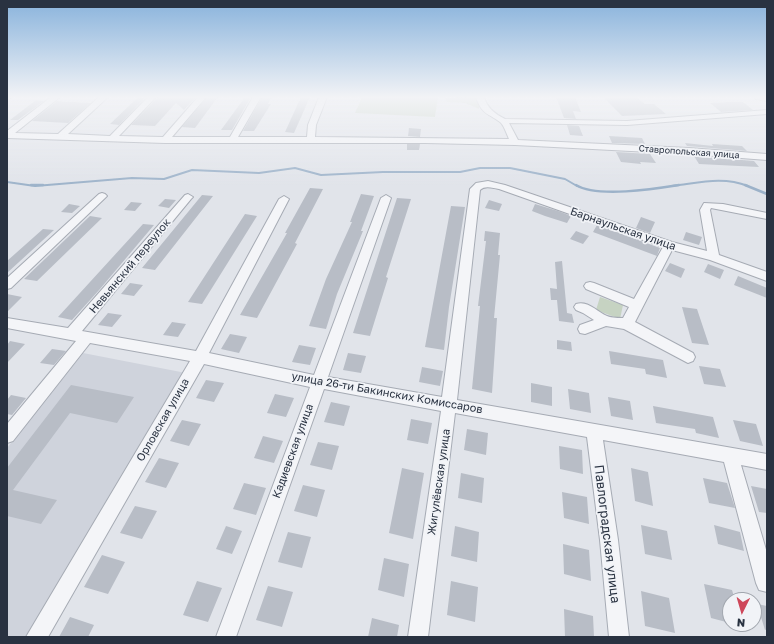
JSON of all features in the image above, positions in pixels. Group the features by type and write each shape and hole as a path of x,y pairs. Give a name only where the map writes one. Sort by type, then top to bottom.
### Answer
{"street":[{"path":"7,135 17,127"},
{"path":"60,137 71,127"},
{"path":"112,138 123,127"},
{"path":"165,140 176,127"},
{"path":"233,139 240,127"},
{"path":"311,139 312,127"},
{"path":"507,127 515,142"},
{"name":"Ставропольская улица","path":"7,135 165,140 311,139 515,142 689,151 767,157"},
{"name":"Барнаульская улица","path":"479,185 488,184 502,187 669,245 714,257 767,277"},
{"name":"Жигулёвская улица","path":"418,637 449,404 474,195 475,189 479,185"},
{"path":"7,285 102,196"},
{"name":"Невьянский переулок","path":"72,334 188,197"},
{"name":"Кадиевская улица","path":"226,637 386,198"},
{"name":"Орловская улица","path":"36,637 200,357 284,199"},
{"path":"714,257 705,210 708,205 767,216"},
{"path":"627,324 669,245"},
{"path":"590,286 636,306"},
{"path":"580,307 588,309 605,321 627,324 688,357"},
{"path":"585,329 605,321"},
{"name":"улица 26-ти Бакинских Комиссаров","path":"7,323 200,357 318,382 449,404 767,462"},
{"path":"8,433 87,337"},
{"name":"Павлоградская улица","path":"594,430 609,540 619,637"},
{"path":"730,456 766,583"}],"shaded area":[{"path":"83,353 186,373 30,637 7,637 7,448"}],"green space":[{"path":"600,297 623,305 620,319 596,310"}],"building":[{"path":"223,127 234,127 232,130 221,130"},
{"path":"245,127 256,127 254,131 243,131"},
{"path":"287,127 297,127 294,133 285,132"},
{"path":"568,127 579,127 583,136 570,135"},
{"path":"409,128 421,129 420,137 408,136"},
{"path":"609,136 642,138 645,144 612,143"},
{"path":"685,143 713,146 712,144 742,146 747,151 687,146"},
{"path":"407,144 420,144 419,150 407,150"},
{"path":"616,152 650,154 656,163 640,162 641,164 621,162"},
{"path":"694,156 754,161 759,167 699,164"},
{"path":"310,188 323,189 295,243 297,244 257,318 240,315 287,233 285,233"},
{"path":"361,194 374,196 361,231 363,231 337,294 326,329 309,326 326,279 352,222 350,222"},
{"path":"202,195 213,196 155,270 142,268"},
{"path":"397,198 411,199 386,277 388,278 370,336 353,333"},
{"path":"165,199 176,200 169,208 158,206"},
{"path":"489,200 502,204 499,211 485,208"},
{"path":"131,202 142,203 135,211 124,210"},
{"path":"69,204 80,206 72,213 61,212"},
{"path":"535,204 571,216 567,223 545,216 532,211"},
{"path":"451,206 465,207 449,307 444,350 425,347"},
{"path":"245,214 257,216 202,304 188,302"},
{"path":"90,216 102,218 37,281 24,279"},
{"path":"641,217 655,222 650,233 636,228"},
{"path":"143,224 154,225 72,320 58,317"},
{"path":"597,225 660,248 657,256 593,232"},
{"path":"43,229 54,230 7,273 7,261"},
{"path":"485,231 500,233 498,255 500,255 494,318 497,318 492,393 472,389 480,306 478,306 486,241 484,241"},
{"path":"576,231 589,236 583,244 570,239"},
{"path":"686,232 702,237 699,245 683,240"},
{"path":"562,261 567,313 572,314 574,323 559,321 557,300 551,300 550,288 557,289 555,262"},
{"path":"670,263 685,269 681,278 665,271"},
{"path":"708,264 724,270 720,279 704,272"},
{"path":"738,276 767,288 767,298 734,285"},
{"path":"130,283 143,285 134,296 121,294"},
{"path":"7,294 22,297 7,312"},
{"path":"682,307 697,309 709,345 692,343"},
{"path":"108,313 122,315 112,327 98,325"},
{"path":"172,322 186,324 178,337 163,335"},
{"path":"230,334 247,337 239,353 221,349"},
{"path":"557,340 571,342 572,351 557,349"},
{"path":"10,341 25,344 7,363 7,345"},
{"path":"299,345 316,348 310,365 292,362"},
{"path":"52,349 66,351 54,365 40,363"},
{"path":"609,351 663,360 667,378 646,374 645,369 611,364"},
{"path":"348,353 366,356 361,373 343,370"},
{"path":"699,366 720,369 726,387 704,384"},
{"path":"422,367 443,371 440,386 419,382"},
{"path":"206,380 224,383 214,402 196,398"},
{"path":"531,383 552,387 552,406 531,402"},
{"path":"71,385 134,397 117,423 70,413 13,490 57,500 41,524 7,516 7,468"},
{"path":"568,389 589,393 591,413 570,409"},
{"path":"275,394 294,398 286,417 267,413"},
{"path":"11,395 26,398 12,415 7,414 7,400"},
{"path":"608,397 630,401 633,420 611,416"},
{"path":"331,402 350,406 344,426 324,422"},
{"path":"653,406 713,417 719,438 696,433 695,429 656,423"},
{"path":"411,419 432,423 428,444 407,440"},
{"path":"182,420 201,424 189,446 170,441"},
{"path":"733,420 756,424 763,446 740,441"},
{"path":"467,429 488,433 486,455 464,450"},
{"path":"263,436 283,441 274,463 254,458"},
{"path":"318,442 339,446 332,470 310,465"},
{"path":"559,446 582,450 583,474 560,469"},
{"path":"159,458 179,463 166,488 145,482"},
{"path":"402,468 424,473 413,539 389,533"},
{"path":"631,468 648,472 653,506 635,501"},
{"path":"461,473 484,478 482,503 458,498"},
{"path":"703,478 727,483 735,508 709,503"},
{"path":"244,483 266,488 256,515 233,509"},
{"path":"303,485 325,490 317,517 294,511"},
{"path":"751,486 767,489 767,513 759,512"},
{"path":"562,492 587,497 589,524 564,518"},
{"path":"135,506 157,511 142,539 120,533"},
{"path":"641,525 667,531 672,560 645,554"},
{"path":"714,525 740,532 744,551 718,544"},
{"path":"226,526 242,531 232,554 216,549"},
{"path":"455,526 479,532 477,562 451,556"},
{"path":"288,532 311,537 302,568 278,562"},
{"path":"563,544 589,550 591,581 564,574"},
{"path":"102,555 125,562 108,594 84,587"},
{"path":"384,558 409,564 404,597 378,590"},
{"path":"197,581 222,588 208,622 183,615"},
{"path":"451,581 478,587 475,622 447,615"},
{"path":"704,584 732,590 733,592 722,592 722,621 711,618"},
{"path":"268,586 293,592 282,627 256,620"},
{"path":"641,591 669,598 675,633 645,626"},
{"path":"762,605 767,606 767,629 765,630 762,620"},
{"path":"564,609 593,616 594,637 565,637"},
{"path":"70,617 94,625 88,637 59,637"},
{"path":"372,618 399,625 397,637 368,637"}],"waterway":[{"path":"7,182 35,186 132,178 164,179 192,170 259,173 295,168 321,175 383,172 460,172 480,168 510,168 565,179 577,186"},
{"path":"672,186 710,181 729,181 746,185"},
{"path":"31,185 43,185"},
{"path":"576,185 585,189 611,192 679,185"},
{"path":"746,185 767,194"}]}
